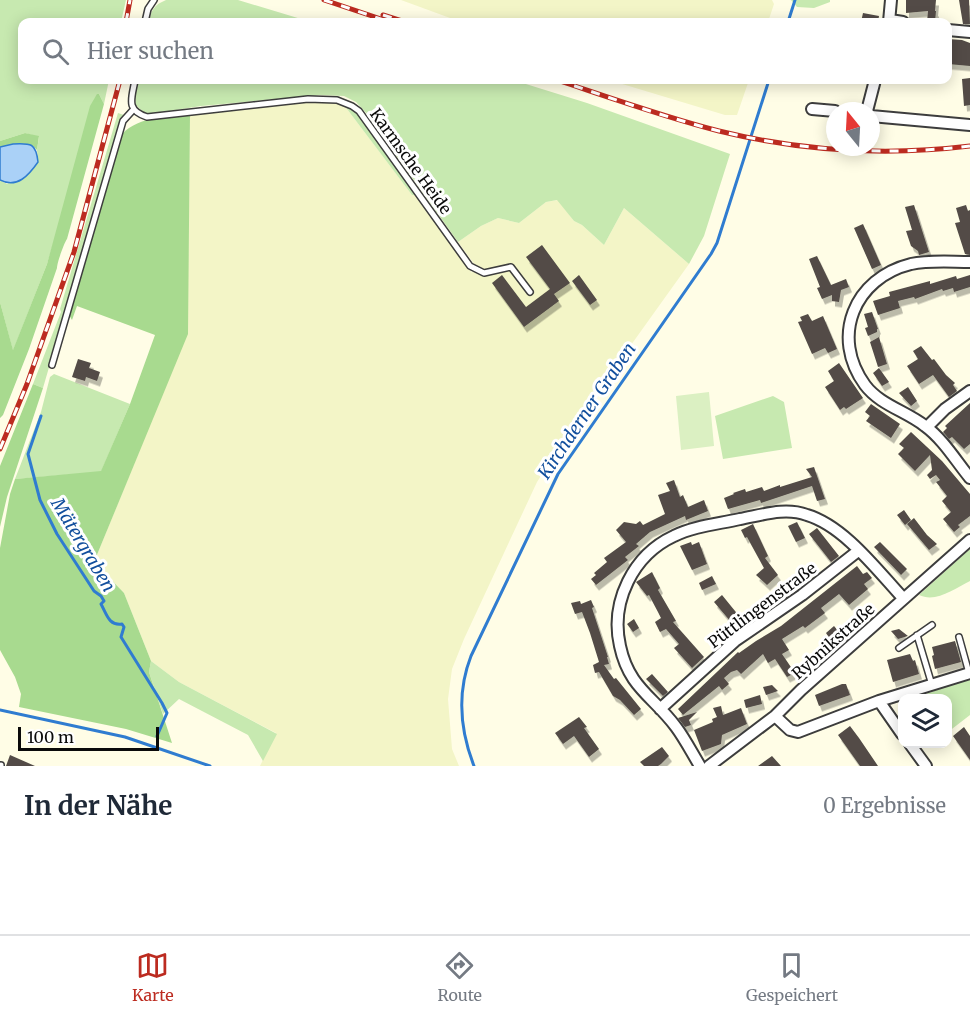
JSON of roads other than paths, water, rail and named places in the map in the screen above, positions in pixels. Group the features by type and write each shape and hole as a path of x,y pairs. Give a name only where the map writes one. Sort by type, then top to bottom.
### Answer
{"street":[{"path":"889,18 891,0"},
{"path":"952,30 970,32"},
{"path":"869,102 874,84"},
{"path":"812,109 826,110"},
{"path":"880,117 970,125"},
{"path":"970,262 937,261 911,264 886,274 866,290 857,301 848,337 854,366 866,386 881,400 927,427 970,478"},
{"path":"927,427 945,409 970,391"},
{"path":"700,766 676,727 641,691 629,674 620,648 617,624 626,585 644,558 659,544 700,527 788,512 806,514 843,535 903,598"},
{"name":"Rybnikstraße","path":"713,765 775,716 801,690 970,540"},
{"name":"Püttlingenstraße","path":"660,709 735,641 802,595 858,551"},
{"path":"775,716 790,730 798,732 879,701 970,673"},
{"path":"879,701 898,727"},
{"path":"913,748 926,766"}],"lane":[{"path":"146,18 154,0"},
{"path":"52,365 123,121 133,110 131,105 134,84"},
{"name":"Karmsche Heide","path":"133,110 138,114 153,117 308,99 345,102 359,111 470,266 484,273 511,267 530,292"},
{"path":"899,648 932,625"},
{"path":"917,635 932,685"},
{"path":"958,637 970,673"}],"water":[{"path":"13,144 32,146 36,151 38,162 31,172 12,183 0,180 0,147"}],"waterway":[{"name":"Kirchderner Graben","path":"789,18 795,0"},
{"name":"Kirchderner Graben","path":"474,766 466,739 462,711 464,683 471,656 558,474 717,243 768,84"},
{"name":"Mätergraben","path":"41,416 28,454 40,500 57,534 94,591 104,601 101,604 109,619 124,627 121,637 167,713 157,736"},
{"path":"0,710 125,737 210,766"}],"railway":[{"path":"127,18 130,0"},
{"path":"324,0 378,18"},
{"path":"383,15 392,18"},
{"path":"0,449 27,384 74,252 119,84"},
{"path":"569,84 698,126 781,143 876,151 970,146"}]}
